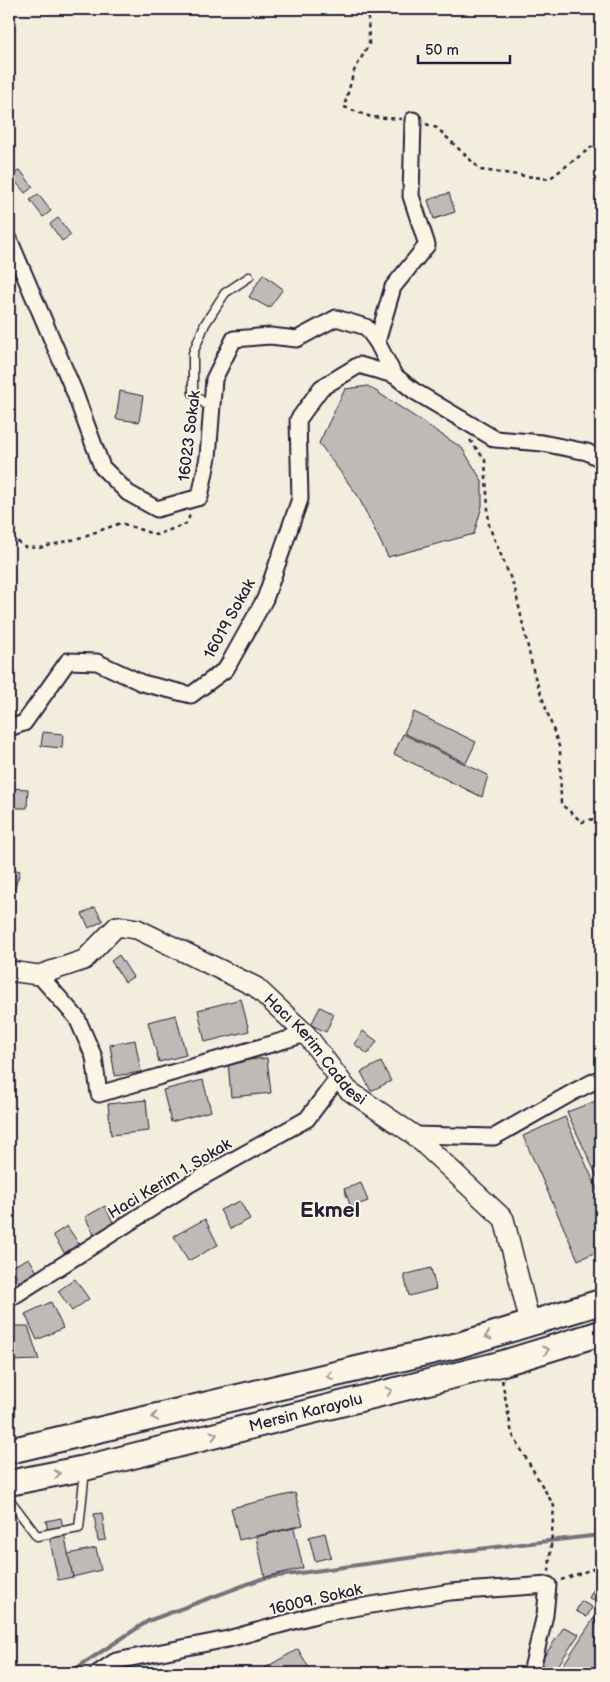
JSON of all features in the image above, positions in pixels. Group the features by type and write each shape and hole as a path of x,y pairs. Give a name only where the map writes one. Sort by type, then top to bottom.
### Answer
{"highway":[{"name":"Mersin Karayolu","path":"9,1451 458,1344 601,1302"},
{"name":"Mersin Karayolu","path":"9,1484 85,1468 500,1364 601,1333"}],"street":[{"path":"378,342 393,287 427,245 411,196 413,120"},
{"name":"16023 Sokak","path":"9,240 74,391 102,467 128,493 157,510 200,497 208,457 214,378 234,339 270,336 297,339 336,318 366,327 378,342 394,375"},
{"name":"16019 Sokak","path":"9,728 24,723 68,661 98,662 142,683 192,695 226,669 265,599 300,499 298,420 321,388 359,365 394,375"},
{"path":"394,375 414,391 495,440 542,443 587,452 601,459"},
{"name":"Hacı Kerim Caddesi","path":"9,971 39,975 84,960 117,926 137,929 256,987 306,1034 348,1090 414,1135 504,1220 530,1323"},
{"path":"39,975 77,1018 94,1057 99,1094 306,1034"},
{"name":"Haci Kerim 1. Sokak","path":"9,1299 190,1184 307,1120 338,1078"},
{"path":"414,1135 494,1137 601,1078"},
{"path":"532,1673 545,1615 548,1584"},
{"name":"16009. Sokak","path":"98,1673 116,1661 228,1639 323,1613 450,1592 548,1584"}],"lane":[{"path":"212,404 205,404 193,393 193,353 205,324 225,292 249,277"},
{"path":"9,1499 37,1536 79,1528 85,1468"}],"path":[{"path":"365,9 368,16 368,44 354,71 344,107 371,117 413,120 437,128 481,170 549,179 601,140"},
{"path":"469,439 485,460 489,526 515,589 534,674 560,749 561,804 582,822 601,817"},
{"path":"9,528 14,538 25,547 32,548 76,539 121,523 156,535 186,524 200,497"},
{"path":"500,1364 512,1434 554,1506 548,1584 601,1566"}],"building":[{"path":"20,170 33,187 25,193 11,176"},
{"path":"449,193 455,212 434,219 428,200"},
{"path":"38,194 51,211 43,217 30,200"},
{"path":"58,218 71,235 62,241 50,224"},
{"path":"263,274 283,289 269,308 249,297"},
{"path":"368,386 462,448 482,481 482,506 474,534 388,557 358,496 319,443 345,389"},
{"path":"120,391 143,396 139,422 116,419"},
{"path":"414,712 476,742 466,763 404,733"},
{"path":"43,732 63,734 62,748 41,746"},
{"path":"403,734 488,775 482,797 394,754"},
{"path":"9,788 28,789 27,808 9,808"},
{"path":"9,868 20,871 14,891 9,889"},
{"path":"95,907 103,921 89,928 82,914"},
{"path":"119,955 133,977 125,982 111,961"},
{"path":"241,999 249,1031 205,1042 198,1010"},
{"path":"320,1007 334,1014 326,1032 311,1025"},
{"path":"176,1015 186,1055 159,1062 148,1022"},
{"path":"363,1031 377,1041 368,1054 354,1044"},
{"path":"135,1040 141,1072 115,1076 110,1045"},
{"path":"267,1058 271,1093 231,1097 228,1062"},
{"path":"381,1062 391,1081 371,1091 361,1072"},
{"path":"203,1080 211,1111 171,1122 163,1090"},
{"path":"601,1099 601,1185 567,1112"},
{"path":"146,1100 149,1131 111,1135 108,1104"},
{"path":"565,1117 601,1198 601,1250 578,1260 523,1136"},
{"path":"361,1183 368,1201 351,1207 344,1189"},
{"path":"240,1201 250,1219 230,1229 220,1210"},
{"path":"105,1206 118,1232 98,1242 85,1217"},
{"path":"205,1219 218,1245 188,1261 174,1236"},
{"path":"67,1226 81,1247 67,1257 53,1235"},
{"path":"29,1258 37,1272 19,1282 11,1267"},
{"path":"431,1268 436,1289 409,1296 404,1275"},
{"path":"75,1279 89,1299 72,1311 58,1291"},
{"path":"51,1302 63,1328 37,1340 25,1314"},
{"path":"9,1326 28,1326 39,1360 9,1361"},
{"path":"295,1493 303,1525 239,1540 231,1508"},
{"path":"102,1513 106,1540 98,1541 94,1514"},
{"path":"61,1518 73,1577 58,1580 46,1521"},
{"path":"294,1528 303,1568 265,1577 256,1537"},
{"path":"325,1533 331,1557 315,1561 309,1537"},
{"path":"96,1548 101,1570 73,1577 68,1554"},
{"path":"596,1585 601,1588 601,1591 596,1601 589,1598"},
{"path":"581,1601 592,1607 587,1617 576,1611"},
{"path":"594,1618 601,1634 601,1673 558,1673"},
{"path":"564,1627 579,1634 553,1673 533,1673"},
{"path":"298,1649 312,1673 256,1673"}],"waterway":[{"path":"69,1673 148,1621 264,1578 444,1553 601,1535"}],"district":[{"name":"Ekmel","path":"330,1210"}]}
